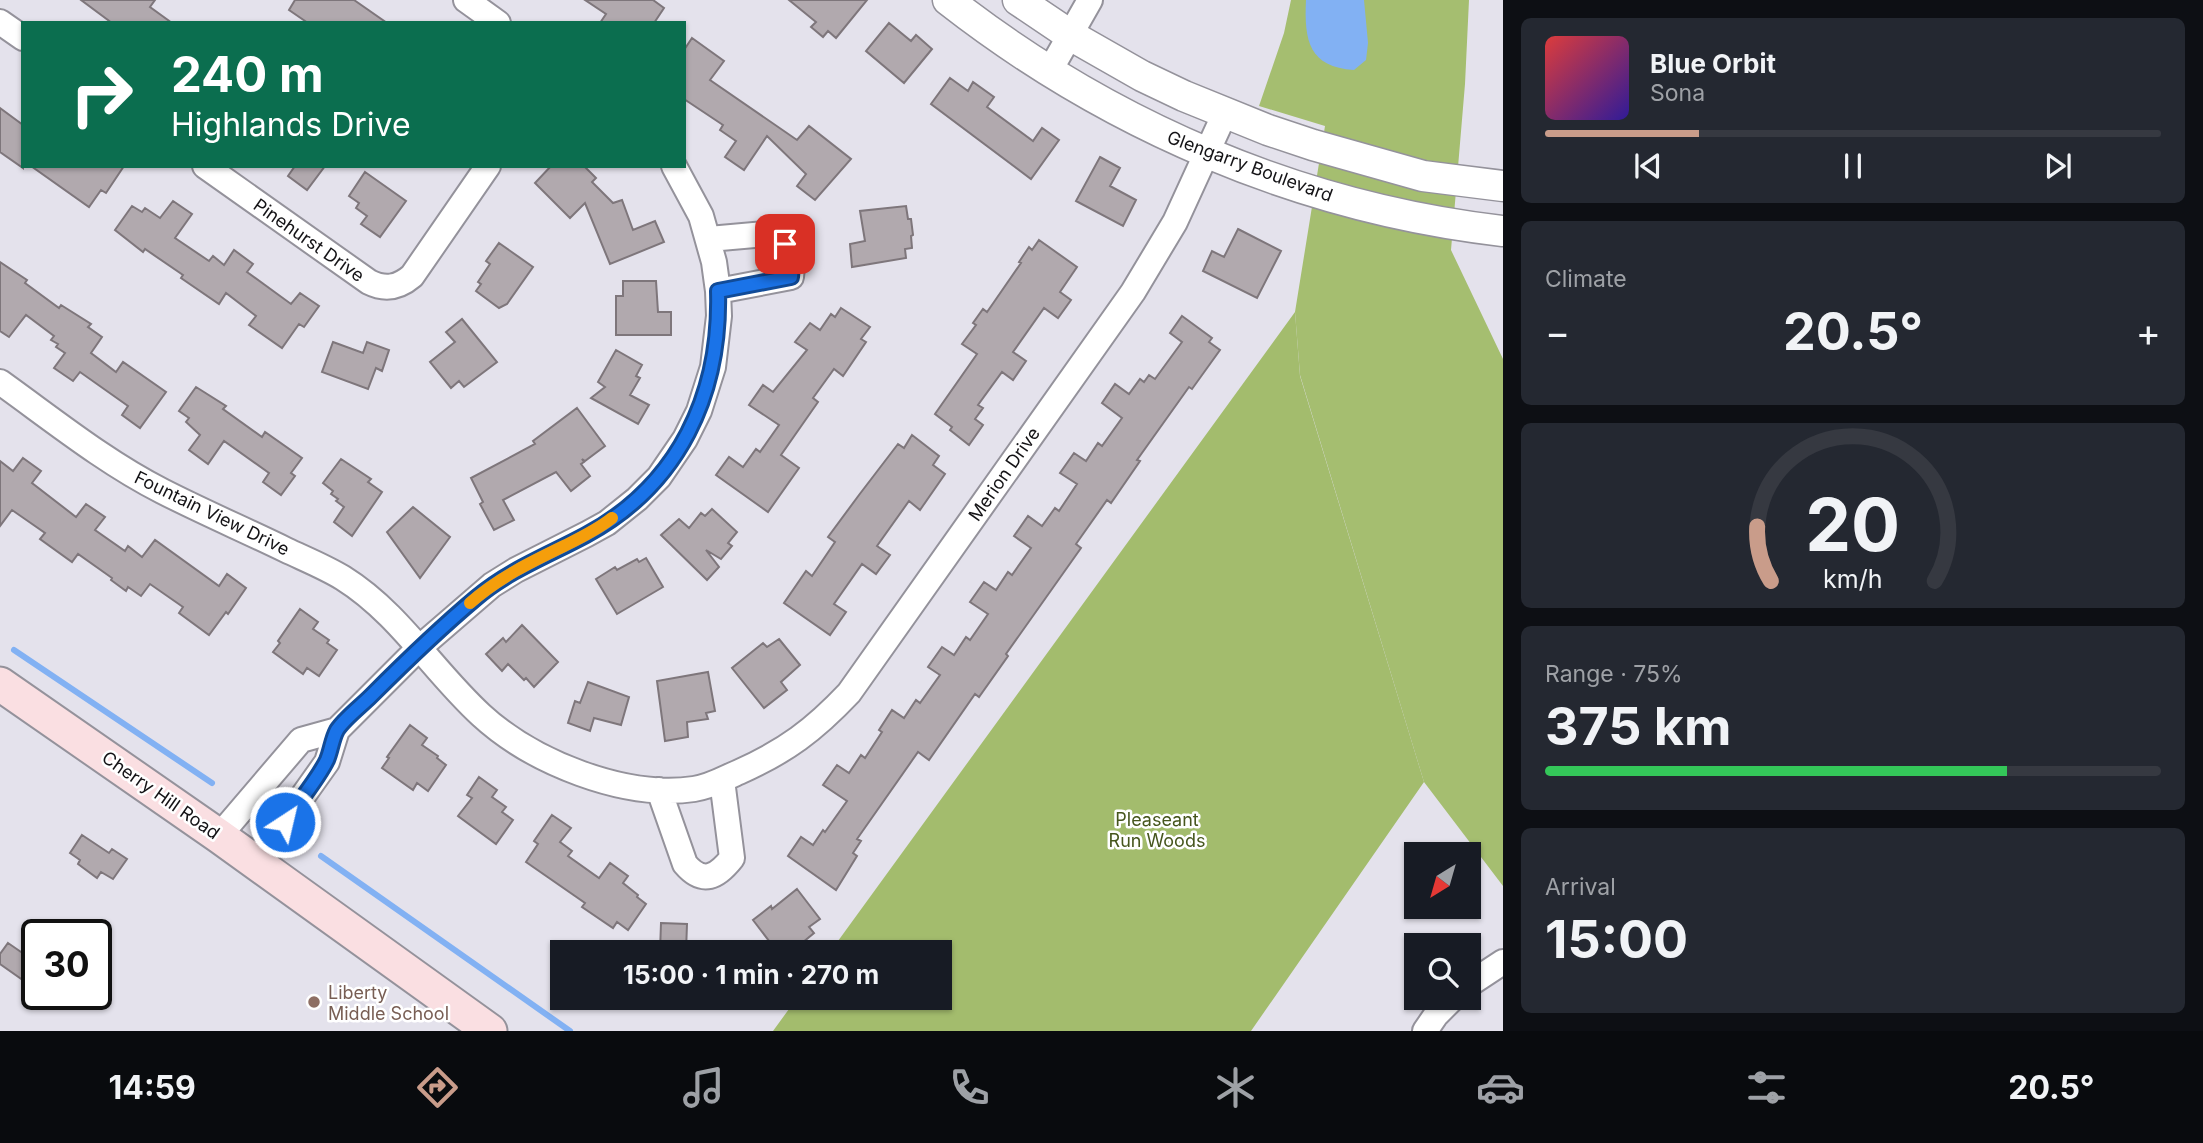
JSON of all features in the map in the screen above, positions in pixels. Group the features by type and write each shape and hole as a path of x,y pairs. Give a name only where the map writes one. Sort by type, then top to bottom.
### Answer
{"main road":[{"name":"Cherry Hill Road","path":"0,684 257,862 491,1031"}],"street":[{"path":"466,0 495,21"},
{"name":"Glengarry Boulevard","path":"948,0 989,32 1049,72 1121,113 1207,153 1350,202 1414,218 1503,230"},
{"path":"1018,0 1070,35 1142,76 1225,113 1313,145 1423,176 1503,186"},
{"path":"1049,72 1090,0"},
{"path":"0,23 21,37"},
{"name":"Merion Drive","path":"419,648 481,716 506,736 565,769 590,776 659,790 696,789 722,780 792,745 823,721 849,693 1133,292 1175,222 1225,113"},
{"name":"Pinehurst Drive","path":"208,168 369,282 388,288 403,283 412,276 487,168"},
{"path":"257,862 327,762 337,730 419,648 492,585 607,523 659,477 685,439 707,389 717,340 718,291 709,239 688,188 675,168"},
{"path":"709,239 777,233 793,256 791,277 718,291"},
{"name":"Fountain View Drive","path":"0,383 115,464 160,490 342,578 378,604 419,648"},
{"path":"219,836 301,740 337,730"},
{"path":"659,790 685,864 693,874 707,877 722,871 732,858 722,780"},
{"path":"1481,976 1503,962"},
{"path":"1424,1031 1441,1010"}],"green space":[{"path":"1291,0 1469,0 1451,250 1503,359 1503,886 1481,857 1481,842 1470,842 1424,782 1300,375 1295,312 1325,126 1259,106 1284,33"},
{"name":"Pleaseant Run Woods","path":"1295,312 1300,376 1424,782 1251,1031 773,1031 788,1010 952,1010 952,940 839,940"}],"water":[{"path":"1306,0 1364,0 1368,43 1366,60 1354,70 1327,64 1312,49 1306,28"}],"building":[{"path":"81,0 155,0 150,7 169,21 109,21"},
{"path":"295,0 354,0 384,21 305,21 289,10"},
{"path":"585,0 653,0 664,8 655,21 601,21 606,14"},
{"path":"789,0 867,0 836,38 828,31 823,37 811,27 816,22"},
{"path":"889,23 911,41 916,35 932,49 904,83 866,51"},
{"path":"692,38 724,61 710,80 797,140 809,126 851,159 815,200 797,186 806,174 767,136 744,170 725,157 736,141 720,130 723,125 686,100 686,47"},
{"path":"950,78 968,91 973,82 994,97 987,107 1033,141 1042,128 1059,140 1031,179 931,104"},
{"path":"0,108 21,124 21,167 0,152"},
{"path":"1100,157 1120,168 1110,186 1136,200 1123,226 1076,201"},
{"path":"34,168 123,168 106,193 101,190 89,207"},
{"path":"294,168 324,168 307,190 288,176"},
{"path":"549,168 586,168 596,178 592,182 613,203 622,200 633,230 655,221 664,242 610,264 585,203 570,218 535,183"},
{"path":"365,172 406,201 380,237 361,224 367,216 356,208 359,203 349,196"},
{"path":"173,201 192,214 175,238 209,261 213,256 224,265 234,250 253,264 247,272 291,304 300,293 319,306 304,327 299,324 282,348 249,325 256,316 226,293 219,304 181,278 183,275 145,249 143,252 115,230 132,206 142,212 145,208 160,218"},
{"path":"906,206 913,235 912,248 905,249 906,258 852,267 850,244 865,241 860,211"},
{"path":"1238,229 1281,251 1257,298 1203,271 1212,251 1224,257"},
{"path":"1039,240 1077,267 1060,292 1071,300 1058,318 1044,308 1013,352 1026,361 1013,380 1002,372 978,405 983,408 975,419 983,425 969,445 935,414 977,354 962,344 976,325 973,323 983,309 987,312 1029,247 1032,250"},
{"path":"499,243 533,267 507,304 499,308 476,291 481,284 478,282 490,264 486,261"},
{"path":"0,262 27,280 25,283 59,308 61,305 91,324 88,327 102,337 91,353 116,372 123,362 166,392 140,428 122,415 128,406 80,372 73,381 54,368 65,353 51,340 54,336 26,315 9,337 0,331"},
{"path":"623,281 656,281 658,312 671,312 671,335 616,335 616,296 623,296"},
{"path":"841,308 870,327 861,339 866,342 843,376 834,369 813,398 818,402 781,455 799,468 768,512 716,475 729,457 743,467 756,449 760,452 779,425 749,405 763,385 773,392 807,350 795,342 810,323 820,330 831,314 835,317"},
{"path":"1182,316 1212,338 1209,342 1220,350 1192,389 1189,387 1137,460 1140,461 1111,503 1107,500 1076,544 1081,548 979,697 975,694 929,760 918,752 857,839 861,841 853,853 857,856 836,890 788,856 801,837 813,845 847,801 823,785 837,765 849,773 861,755 865,758 892,710 904,718 916,700 920,703 940,675 928,667 942,647 954,655 966,637 970,640 988,614 970,602 984,582 996,590 1008,572 1012,575 1031,548 1014,536 1028,516 1042,526 1055,508 1059,511 1077,484 1060,473 1074,453 1086,461 1098,443 1102,446 1122,418 1102,403 1115,384 1129,394 1140,379 1144,382 1149,375 1155,379 1182,342 1170,333"},
{"path":"462,319 497,362 464,387 459,381 451,388 430,362 455,342 446,332"},
{"path":"333,342 363,353 367,342 389,350 382,371 376,368 368,389 322,372"},
{"path":"616,350 642,365 636,376 640,378 630,395 649,405 638,424 591,398 605,387 598,382"},
{"path":"196,387 226,406 223,409 262,437 265,432 302,458 291,473 295,476 281,495 263,482 269,473 224,441 208,464 189,450 200,435 186,422 189,418 179,411"},
{"path":"577,408 605,446 585,461 582,459 584,462 581,464 590,476 571,491 556,472 503,500 514,520 494,530 480,504 483,502 471,478 535,444 533,441"},
{"path":"912,435 939,456 933,465 945,474 920,510 909,501 877,546 890,555 876,574 862,564 834,604 846,612 830,635 784,603 806,571 812,576 835,542 828,537 898,444 904,448"},
{"path":"23,458 41,471 32,483 76,517 86,504 105,517 95,530 125,551 128,546 142,557 155,540 219,586 227,574 246,588 209,635 179,613 183,607 150,584 141,596 128,587 126,591 78,554 72,562 40,539 45,533 12,510 0,526 0,461 13,471"},
{"path":"341,459 371,479 368,482 382,492 352,536 334,522 344,507 331,494 333,491 323,483"},
{"path":"413,507 450,537 420,578 387,532"},
{"path":"712,509 737,532 728,543 732,546 721,559 706,550 719,567 707,580 661,535 679,519 689,528 701,513 705,516"},
{"path":"646,558 663,587 617,614 596,579 615,567 617,570 637,559 639,562"},
{"path":"300,609 318,622 313,629 329,640 327,643 337,650 319,676 307,668 303,674 273,652"},
{"path":"522,625 558,662 534,687 508,664 502,671 486,654 503,638 506,642"},
{"path":"779,639 800,665 781,682 787,690 764,708 732,668 763,643 767,647"},
{"path":"708,672 715,711 706,713 708,719 687,722 688,737 665,741 657,681"},
{"path":"588,682 629,697 621,725 594,718 590,731 568,723 575,701 580,703"},
{"path":"410,725 427,738 422,745 446,765 428,791 417,783 413,790 382,768"},
{"path":"479,777 497,790 492,797 506,807 502,812 513,820 496,844 458,816 472,798 467,795"},
{"path":"552,815 571,828 560,842 572,851 568,856 599,878 610,863 628,876 623,883 646,904 628,930 617,922 613,928 582,907 585,903 526,862 538,844 534,841"},
{"path":"82,835 109,853 112,849 127,859 113,879 101,872 97,878 78,864 80,860 70,853"},
{"path":"797,889 820,919 809,927 814,933 806,940 768,940 753,920 771,906 772,909"},
{"path":"661,923 687,924 686,940 660,940"},
{"path":"8,943 21,952 21,979 0,964 0,954"}],"waterway":[{"path":"14,650 212,783"},
{"path":"321,856 570,1031"}],"slow traffic":[{"path":"470,603 516,570 587,534 612,518"}],"place":[{"name":"Liberty Middle School","path":"314,1002"}],"route":[{"path":"285,822 327,762 337,730 419,648 492,585 607,523 659,477 685,439 707,389 717,340 718,291 791,277 793,256 785,244"}]}
